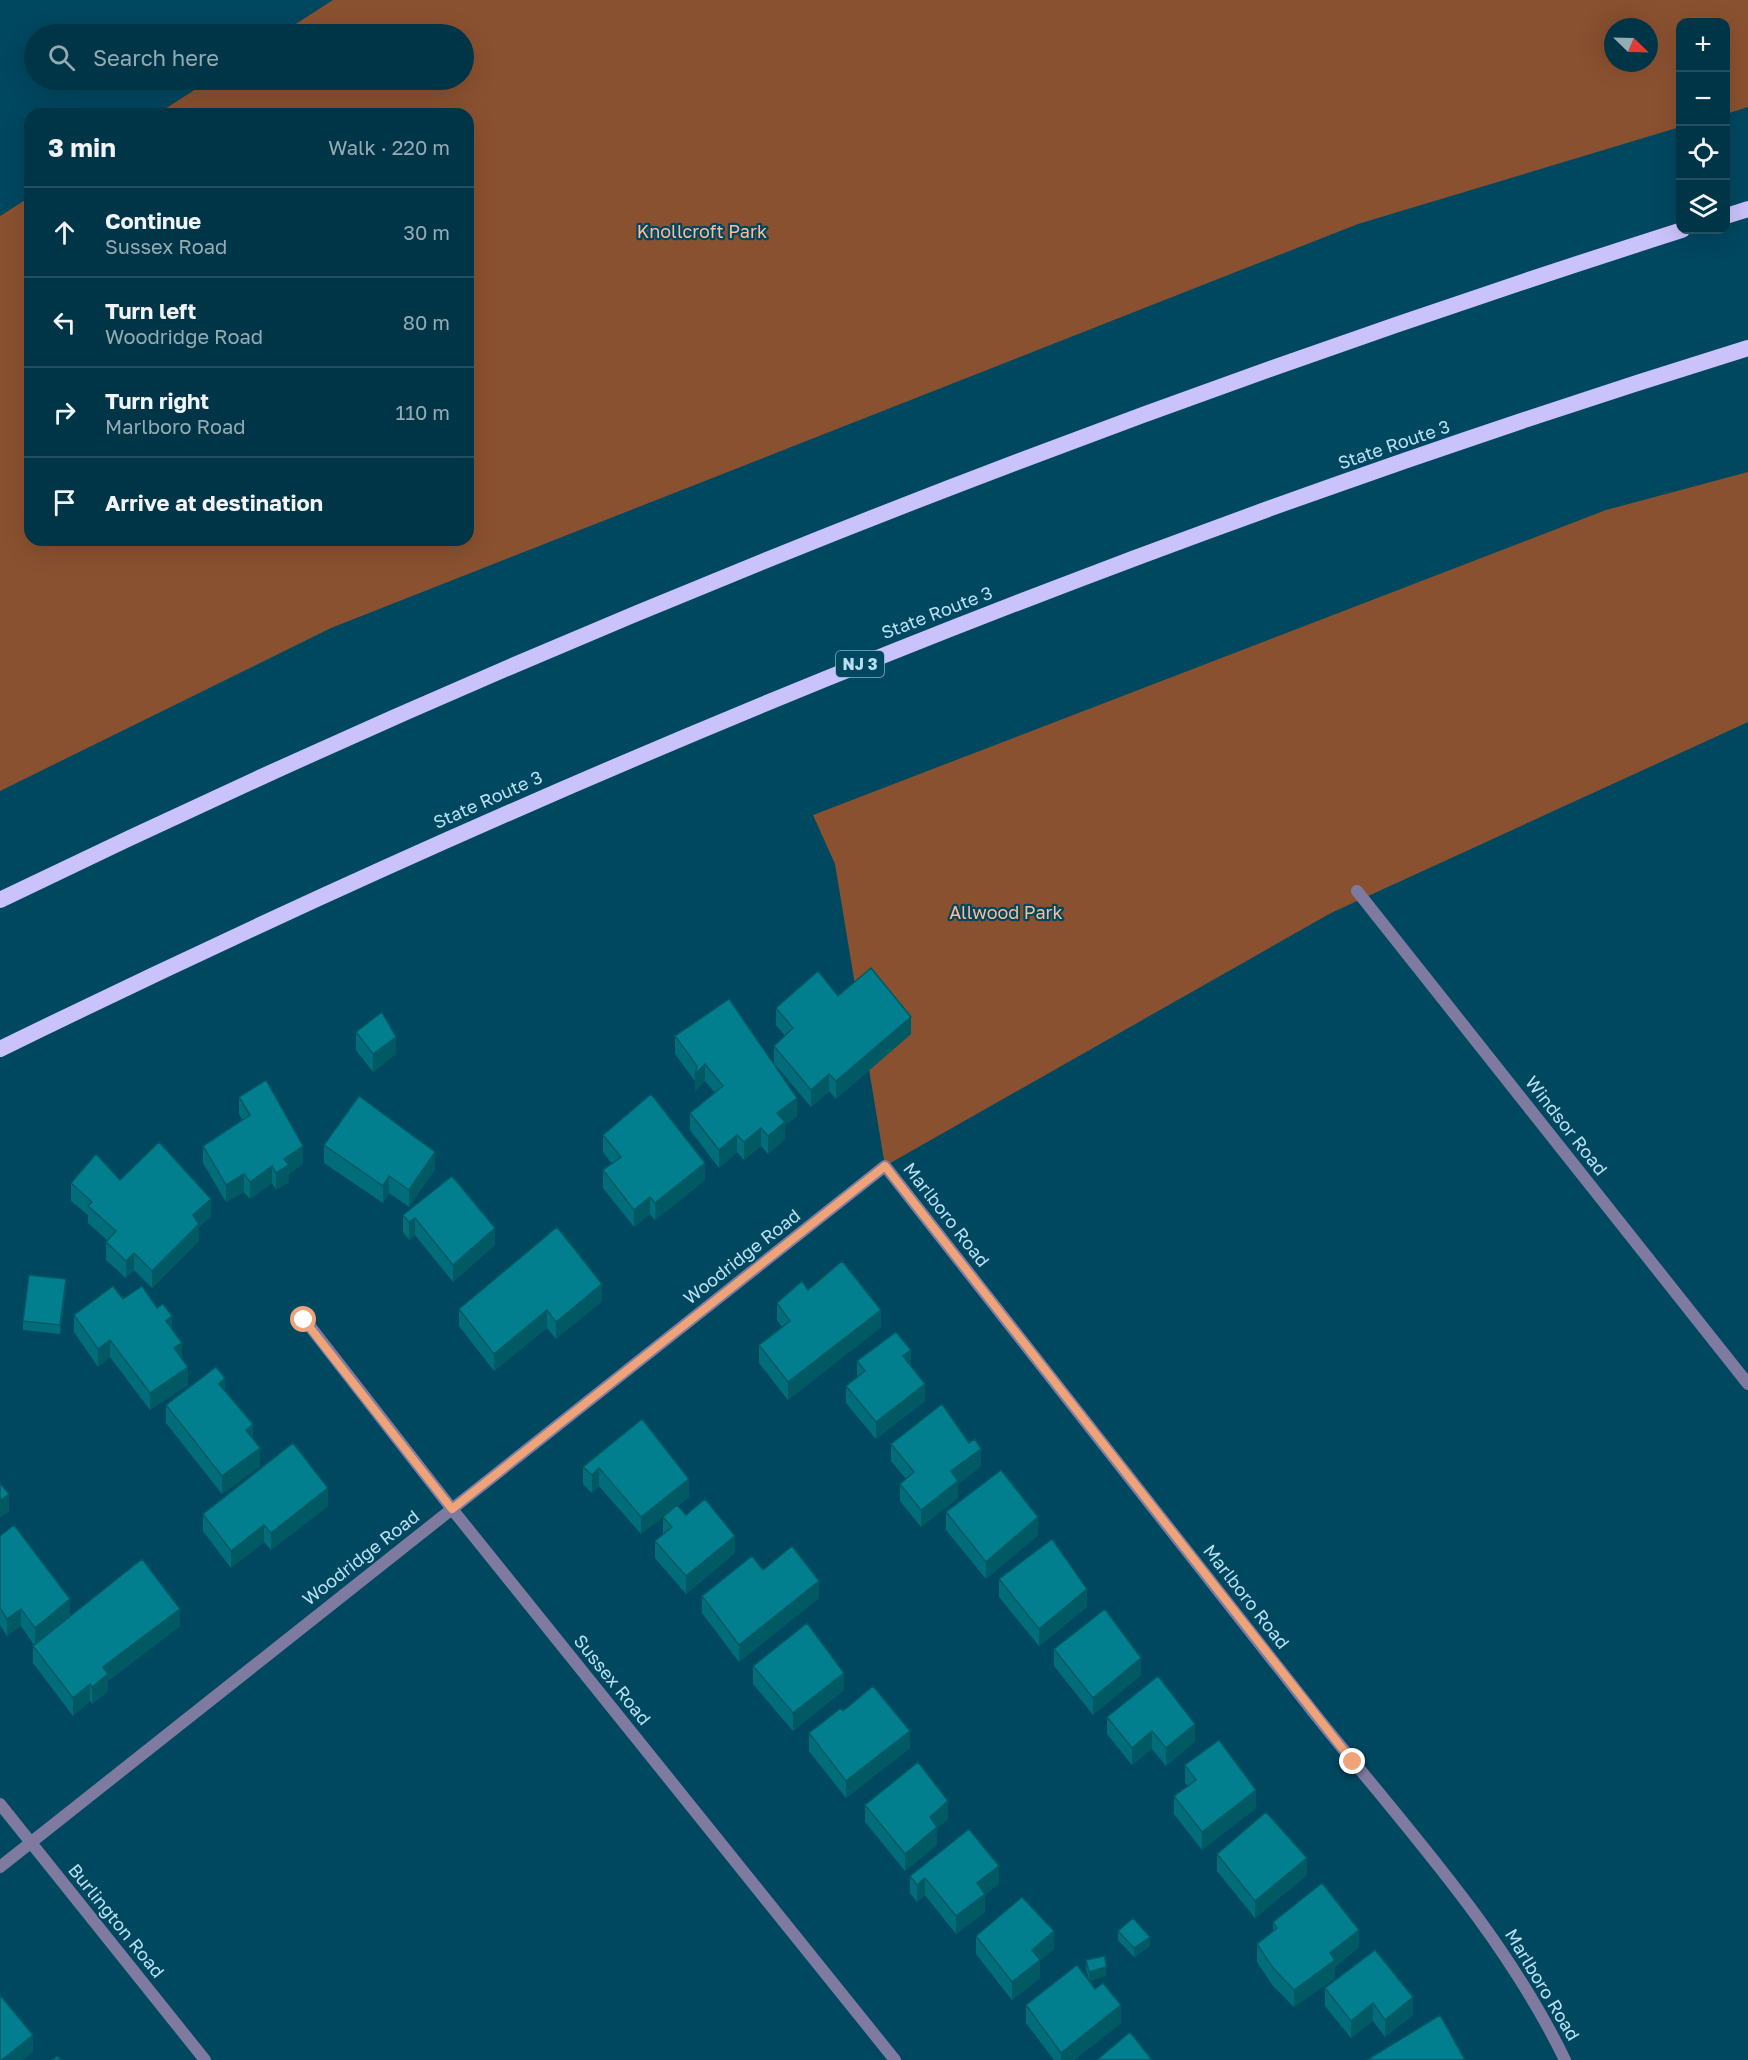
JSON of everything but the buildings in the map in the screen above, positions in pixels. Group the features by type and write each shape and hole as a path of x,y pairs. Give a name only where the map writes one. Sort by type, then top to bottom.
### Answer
{"highway":[{"path":"1730,214 1748,209"},
{"path":"0,900 213,799 375,726 566,642 857,522 1065,443 1349,340 1676,232"},
{"name":"State Route 3","path":"0,1048 171,966 443,841 914,642 1079,578 1394,465 1748,348"}],"street":[{"name":"Windsor Road","path":"1357,891 1748,1384"},
{"name":"Woodridge Road","path":"0,1867 885,1166"},
{"name":"Marlboro Road","path":"885,1166 1353,1762 1478,1914 1544,2017 1565,2060"},
{"name":"Sussex Road","path":"304,1320 452,1509 895,2060"},
{"name":"Burlington Road","path":"0,1804 204,2060"}],"green space":[{"name":"Knollcroft Park","path":"333,0 1748,0 1748,107 1730,113 1730,18 1676,18 1676,128 1358,224 331,628 0,791 0,216 24,201 24,546 474,546 474,108 166,108 194,90 474,90 474,24 296,24"},
{"name":"Allwood Park","path":"1748,472 1748,722 1331,913 885,1166 835,864 813,815 1606,510"}],"route":[{"path":"304,1320 452,1509 885,1166 1353,1762"}]}
